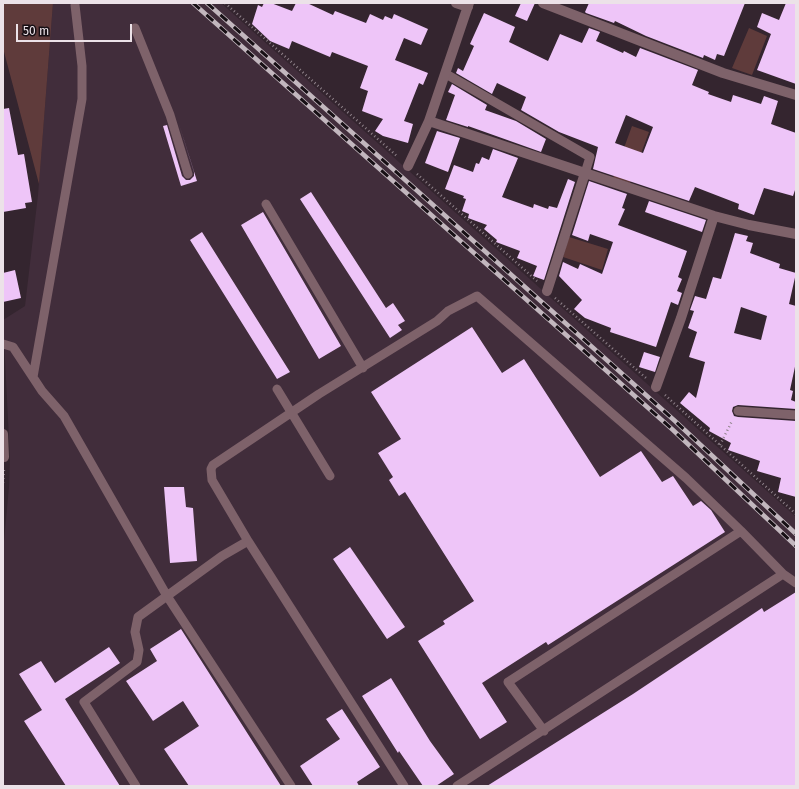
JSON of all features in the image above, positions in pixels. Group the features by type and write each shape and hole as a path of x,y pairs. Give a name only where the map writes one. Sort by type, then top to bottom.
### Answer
{"street":[{"path":"408,166 429,121 468,5 456,3"},
{"path":"543,3 723,73 796,95"},
{"path":"429,121 714,216 748,225 796,234"},
{"path":"547,290 585,173"},
{"path":"656,387 682,318 714,216"},
{"path":"3,434 4,457"}],"lane":[{"path":"33,377 82,99 82,66 75,5"},
{"path":"135,28 170,115 188,174"},
{"path":"446,74 590,157 585,173"},
{"path":"266,204 363,368"},
{"path":"404,786 248,541 212,480 211,469 213,465 235,449 437,321 448,311 477,296 686,478 783,574 796,583"},
{"path":"3,344 13,347 42,391 64,416 167,596 291,786"},
{"path":"277,389 330,476"},
{"path":"738,411 796,415"},
{"path":"544,731 508,682 741,531"},
{"path":"136,786 84,702 137,662 139,650 135,632 138,617 222,556 248,541"},
{"path":"457,786 544,731 783,574"}],"path":[{"path":"225,3 656,387 796,514"},
{"path":"720,445 738,411"}],"shaded area":[{"path":"3,3 53,3 39,184 3,48"},
{"path":"53,3 221,3 796,517 796,786 3,786 3,552 10,459 3,320 25,306 38,195"},
{"path":"749,28 767,36 752,75 732,68"},
{"path":"632,126 649,132 630,183 613,178"},
{"path":"569,237 608,249 602,270 563,257"}],"building":[{"path":"264,3 271,3 292,11 296,3 307,3 333,15 335,11 366,23 370,14 383,20 385,16 392,19 394,14 428,29 421,45 404,38 395,60 428,73 423,85 419,83 404,121 413,124 408,143 383,136 375,131 383,119 362,111 368,91 360,88 368,66 332,52 330,57 292,41 289,49 270,41 252,24 258,5 262,7"},
{"path":"521,3 535,3 527,21 515,16"},
{"path":"589,3 745,3 724,56 717,54 715,60 704,55 703,58 646,36 615,21 614,23 586,13 585,12"},
{"path":"786,3 796,3 796,84 757,70 771,34 757,27 762,13 779,20"},
{"path":"484,13 515,27 509,42 548,61 560,34 582,43 589,28 600,32 596,41 623,53 624,51 636,57 640,48 698,70 692,85 709,92 708,94 731,102 733,95 761,104 764,96 778,101 771,124 796,133 796,187 793,196 764,188 754,215 738,209 739,204 695,187 689,201 593,169 598,147 559,132 521,110 526,97 497,83 492,94 456,73 458,68 463,71 474,46 470,44","holes":["626,115 653,127 643,153 615,143"]},
{"path":"452,84 487,105 485,110 516,121 546,139 541,152 468,126 446,120 455,95 448,92"},
{"path":"9,108 18,155 24,154 32,202 25,203 26,208 3,212 3,109"},
{"path":"178,121 197,181 181,186 163,126 167,125 182,176 186,180 190,180 194,176 194,172"},
{"path":"437,131 460,138 448,172 425,163"},
{"path":"493,149 518,158 502,197 533,208 534,204 548,209 549,206 557,208 568,179 575,182 544,280 533,276 537,266 517,258 520,251 496,242 497,240 484,229 487,225 468,218 469,214 462,211 466,199 463,198 464,196 445,189 454,165 473,172 476,163 479,164 482,157 489,160"},
{"path":"589,181 627,194 622,208 625,209 618,225 687,251 678,277 682,279 677,291 682,293 678,305 671,302 656,347 610,332 611,328 585,318 574,309 582,300 559,276 563,262 578,269 580,264 602,274 613,242 590,234 588,241 572,235"},
{"path":"311,192 386,308 393,303 405,321 398,325 402,330 390,338 300,199"},
{"path":"649,201 706,220 702,232 645,212"},
{"path":"263,212 341,346 319,359 241,225"},
{"path":"202,232 290,372 277,379 190,240"},
{"path":"735,233 748,236 746,241 753,243 750,253 780,264 779,268 796,273 789,304 796,306 796,362 790,390 793,391 791,400 796,402 796,409 738,405 733,407 732,411 734,416 738,417 796,421 796,497 778,492 781,478 757,471 760,461 728,450 731,443 709,431 710,428 680,403 689,392 696,398 705,362 689,357 697,332 688,328 694,311 690,310 695,296 706,299 713,277 721,279","holes":["741,307 767,316 761,340 734,333"]},
{"path":"15,270 21,298 3,302 3,273"},
{"path":"472,327 502,373 524,359 600,477 641,451 662,482 673,476 693,506 701,501 711,510 725,532 548,645 546,642 482,683 507,722 480,739 418,641 445,624 443,621 474,601 405,492 399,496 389,480 393,477 378,453 401,439 371,392"},
{"path":"644,352 660,357 655,372 639,367"},
{"path":"164,487 184,487 186,507 193,508 197,561 170,563"},
{"path":"350,547 405,627 387,639 333,559"},
{"path":"796,592 796,786 487,786 633,694 762,608 764,612"},
{"path":"181,629 281,786 189,786 164,749 199,726 183,701 153,721 126,681 157,661 150,649"},
{"path":"109,647 120,663 65,699 120,786 66,786 24,721 42,710 19,674 41,661 55,683"},
{"path":"391,678 430,741 454,774 436,786 423,786 399,751 398,753 362,696"},
{"path":"342,709 380,767 357,782 359,786 313,786 300,766 340,739 326,719"}],"railway":[{"path":"193,3 673,430 796,546"},
{"path":"207,3 675,421 796,534"}]}
